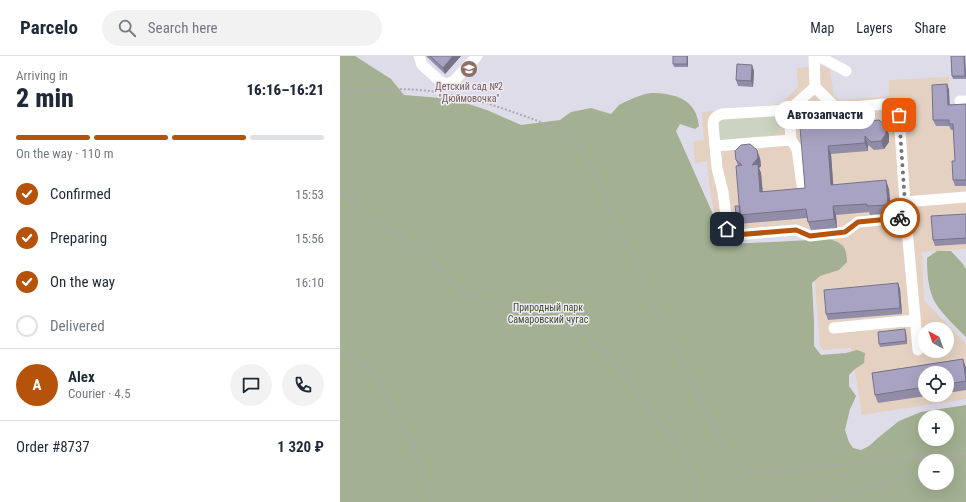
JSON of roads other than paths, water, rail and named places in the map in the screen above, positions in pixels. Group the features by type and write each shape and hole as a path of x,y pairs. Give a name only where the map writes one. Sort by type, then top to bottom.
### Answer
{"lane":[{"path":"419,56 422,65 442,82 448,84 454,81 477,56"},
{"path":"814,56 815,87 833,105 840,108 886,104 897,110 899,115 904,202 918,350"},
{"path":"818,56 846,71"},
{"path":"815,87 789,110 722,114 714,120 713,124 717,168 723,192 728,231 732,235 735,235 796,230 810,236 845,232 858,222 906,218"},
{"path":"789,110 791,140 797,149 802,185"},
{"path":"715,146 791,140"},
{"path":"904,202 966,198"},
{"path":"834,328 915,320"}],"place":[{"name":"Детский сад №2 \"Дюймовочка\"","path":"469,69"},
{"name":"Автозапчасти","path":"899,115"}],"park label":[{"name":"Природный парк Самаровский чугас","path":"548,312"}]}
